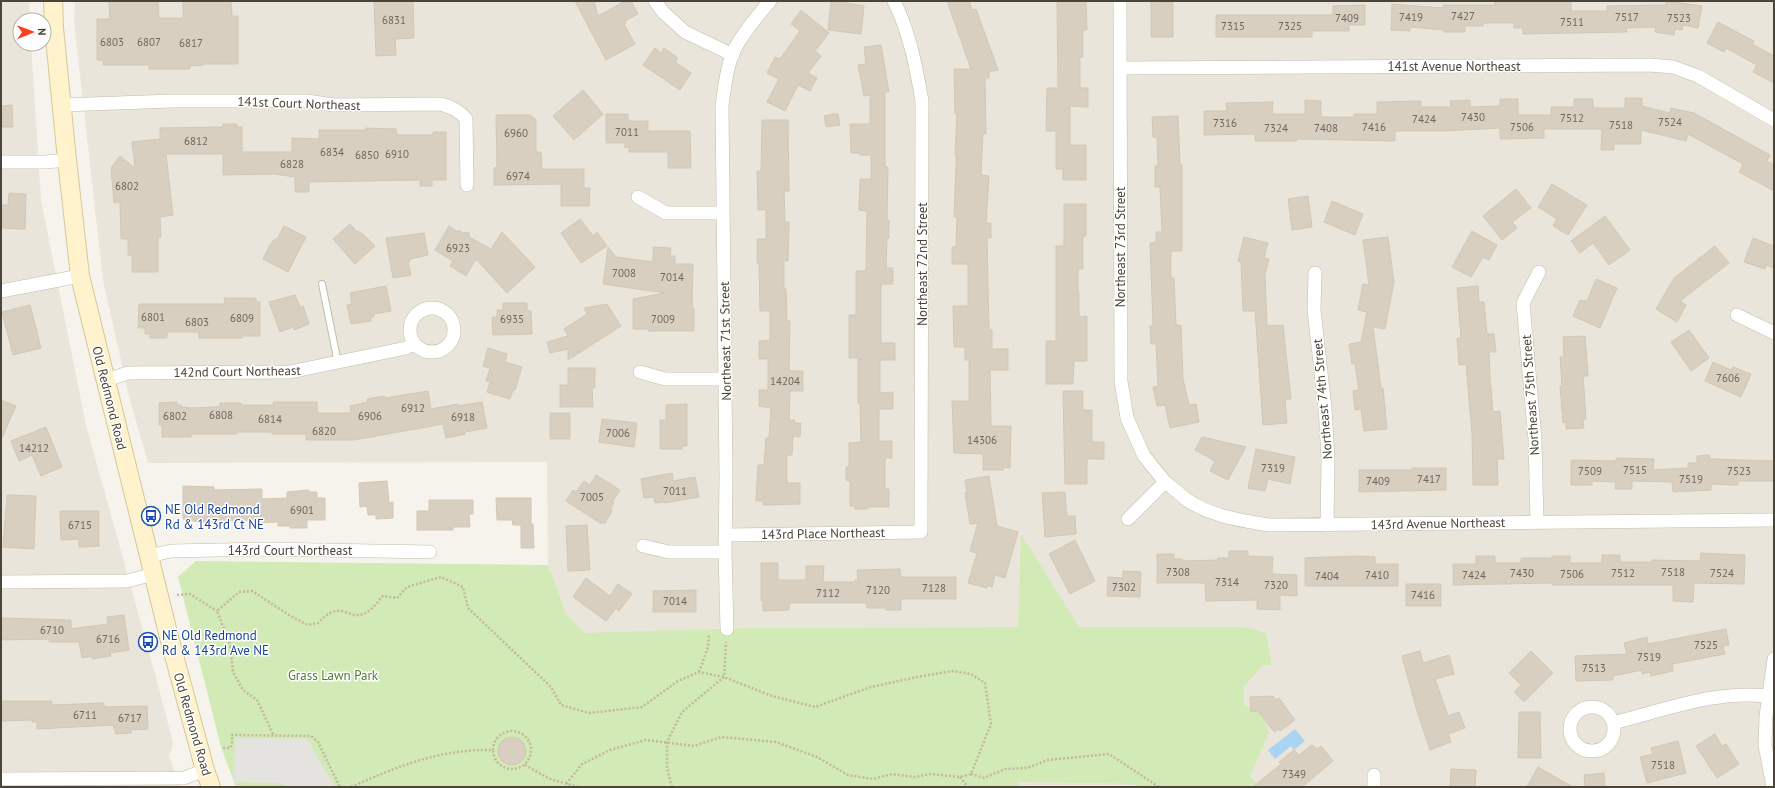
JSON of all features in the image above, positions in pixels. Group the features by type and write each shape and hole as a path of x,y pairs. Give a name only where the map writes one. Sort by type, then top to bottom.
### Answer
{"main road":[{"name":"Old Redmond Road","path":"53,1 54,28 66,160 80,276 149,556 205,770 211,787"}],"street":[{"path":"655,1 663,12 684,32 733,55"},
{"name":"Northeast 71st Street","path":"727,629 725,552 722,106 726,78 733,55 748,28 770,1"},
{"name":"Northeast 72nd Street","path":"894,1 900,13 914,52 922,101 921,532"},
{"name":"Northeast 73rd Street","path":"1120,1 1121,381 1127,418 1144,456 1165,482"},
{"name":"141st Avenue Northeast","path":"1120,68 1650,64 1674,67 1698,76 1774,120"},
{"name":"141st Court Northeast","path":"62,105 164,101 307,101 333,105 441,104 455,109 466,120 468,185"},
{"path":"1,162 45,162 66,160"},
{"path":"638,197 666,213 723,213"},
{"name":"Northeast 75th Street","path":"1537,522 1535,440 1523,303 1539,272"},
{"name":"Northeast 74th Street","path":"1315,273 1314,310 1325,408 1328,458 1327,525"},
{"path":"1,291 80,276"},
{"path":"1737,315 1774,333"},
{"name":"142nd Court Northeast","path":"106,380 128,373 290,372 406,348 414,343"},
{"path":"640,372 665,379 725,379"},
{"path":"1128,518 1165,482"},
{"name":"143rd Avenue Northeast","path":"1165,482 1188,500 1215,513 1239,520 1268,525 1774,520"},
{"name":"143rd Place Northeast","path":"726,535 921,532"},
{"path":"643,546 669,552 725,552"},
{"name":"143rd Court Northeast","path":"149,556 171,551 258,549 430,552"},
{"path":"1,582 127,580 154,574"},
{"path":"1772,787 1765,745 1766,716 1772,697 1774,659"},
{"path":"1613,723 1718,696 1747,694 1772,697"},
{"path":"1,779 184,778 205,770"}],"lane":[{"path":"322,284 338,363"}],"path":[{"path":"217,611 239,592 252,591 301,622 308,624 318,623 327,614 339,610 355,615 367,612 383,596 397,598 407,587 441,577 463,587 468,608 551,687 561,705 589,713 642,707 678,681 699,672 724,678 772,696 815,707 871,687 953,670 971,674 985,683 991,724 970,774"},
{"path":"177,595 190,594 217,611 230,644 233,672 243,690 257,700 273,734"},
{"path":"672,787 667,768 666,742 682,712 724,678 727,629"},
{"path":"699,672 708,648 710,634"},
{"path":"508,731 520,732 526,736 532,747 529,760 525,765 514,769 507,769 497,762 493,750 494,743 502,734 508,731"},
{"path":"223,748 230,748 232,745 232,735 273,734 311,736 318,742 340,787"},
{"path":"566,784 582,764 610,750 646,740 694,746 721,737 776,742 817,757 848,775 873,779 892,774 915,777 931,774 960,777 970,774 984,778 1005,769 1027,768 1048,760 1109,754 1159,787"},
{"path":"350,787 403,765 448,752 469,749 493,750"},
{"path":"525,765 550,779 578,787"},
{"path":"960,777 968,787"}],"shaded area":[{"path":"1,1 29,1 30,12 12,12 12,52 32,52 41,200 86,425 173,743 169,757 181,787 1,787"},
{"path":"75,1 1774,1 1774,787 1245,787 1244,627 749,628 549,635 547,462 148,463 129,396 103,280 74,21"},
{"path":"235,738 307,739 335,787 286,787 283,783 234,782"},
{"path":"1018,782 1129,784 1143,787 1018,787"}],"green space":[{"name":"Grass Lawn Park","path":"1021,534 1079,627 1244,627 1266,633 1272,665 1263,665 1244,686 1244,705 1262,712 1269,733 1250,776 1259,787 1143,787 1129,784 1018,782 1018,787 236,787 221,747 178,577 196,561 548,565 566,614 585,633 749,628 1018,627"}],"water":[{"path":"1295,729 1305,741 1294,750 1291,746 1275,759 1268,750"}],"building":[{"path":"109,1 158,1 159,18 183,18 183,1 231,1 232,16 238,16 238,64 203,64 190,66 190,69 149,69 149,65 103,65 103,60 97,60 97,19 110,19"},
{"path":"374,1 413,1 414,38 395,39 396,55 376,56"},
{"path":"575,1 594,1 598,16 625,1 631,1 638,14 625,21 626,23 624,24 635,44 606,60"},
{"path":"831,1 846,1 846,3 864,6 861,34 828,30"},
{"path":"947,1 969,1 972,10 976,9 998,70 989,72 989,78 985,78 986,134 983,133 981,175 989,176 986,223 991,223 991,238 987,238 989,330 992,330 992,349 1008,349 1008,370 990,370 991,426 1011,426 1010,468 1004,467 1003,470 983,470 983,454 954,453 952,401 969,401 969,360 965,360 965,347 954,347 953,306 968,306 968,264 952,264 952,247 956,247 957,217 954,217 957,114 955,114 954,69 971,69"},
{"path":"1057,1 1086,1 1087,30 1083,30 1083,57 1080,57 1080,88 1088,88 1088,107 1070,106 1070,145 1086,145 1086,180 1063,180 1063,169 1056,169 1056,131 1046,131 1047,88 1058,88"},
{"path":"1495,1 1571,1 1571,11 1607,11 1607,6 1666,5 1666,1 1702,6 1698,28 1683,25 1682,30 1675,29 1674,35 1655,32 1656,27 1626,28 1627,32 1523,34 1523,28 1514,28 1514,23 1483,23 1483,26 1465,26 1465,32 1444,32 1444,30 1410,27 1410,31 1391,30 1392,4 1443,8 1443,5 1495,5"},
{"path":"1151,2 1173,2 1173,37 1151,37"},
{"path":"1365,5 1365,25 1349,25 1349,31 1312,31 1312,37 1216,37 1216,15 1333,15 1333,6"},
{"path":"801,10 829,33 815,51 821,56 808,73 817,78 810,91 798,85 785,111 767,102 779,79 767,73 775,57 780,59 800,31 791,24"},
{"path":"1718,22 1754,41 1752,44 1774,56 1774,83 1753,72 1757,65 1726,48 1724,52 1707,43"},
{"path":"881,45 889,92 885,92 885,167 888,167 887,220 889,220 886,268 893,268 893,284 881,284 881,343 895,343 895,360 880,360 880,393 893,392 893,409 879,409 879,441 892,441 892,458 885,458 885,489 889,489 889,507 867,507 867,509 855,509 855,506 850,506 850,481 846,480 846,467 849,467 849,443 861,442 860,403 858,403 858,358 849,358 849,315 856,315 856,271 865,271 866,268 867,211 859,210 860,179 871,179 871,155 851,153 850,124 870,124 870,95 864,96 858,65 866,64 864,47"},
{"path":"655,48 661,53 664,48 678,58 675,62 691,73 680,90 643,65"},
{"path":"583,90 603,114 574,140 553,116"},
{"path":"1625,98 1642,98 1642,106 1670,113 1671,108 1694,113 1770,155 1767,161 1774,165 1774,191 1739,172 1743,164 1688,134 1686,141 1641,130 1641,144 1614,144 1614,150 1601,150 1602,129 1544,129 1544,138 1500,139 1500,128 1446,131 1395,131 1395,141 1297,139 1297,141 1255,141 1255,134 1204,135 1204,111 1227,111 1226,103 1273,102 1272,114 1305,114 1305,100 1321,101 1321,117 1354,117 1354,114 1377,114 1377,102 1421,101 1421,107 1451,107 1450,101 1470,100 1470,107 1500,106 1500,99 1518,99 1518,115 1551,115 1551,107 1574,107 1574,99 1593,99 1593,108 1625,108"},
{"path":"12,105 13,127 1,127 1,106"},
{"path":"606,114 628,114 628,121 648,121 648,131 690,131 691,168 668,168 668,152 629,152 629,147 625,148 625,143 606,143"},
{"path":"838,114 840,125 826,127 824,116"},
{"path":"496,115 530,115 536,120 536,152 541,152 542,169 584,169 584,188 590,188 589,206 561,206 561,184 494,185 494,168 497,167"},
{"path":"1178,116 1180,165 1182,165 1182,251 1171,251 1171,278 1174,278 1176,325 1181,325 1183,379 1189,405 1196,404 1199,422 1170,428 1165,405 1157,406 1153,387 1158,386 1156,344 1151,344 1150,326 1153,326 1150,243 1156,242 1156,232 1162,232 1160,187 1155,187 1155,166 1158,166 1157,137 1153,137 1152,117"},
{"path":"762,120 788,120 789,191 784,191 785,222 789,222 788,261 784,261 784,289 786,289 787,321 790,321 789,369 790,371 803,371 803,391 790,391 789,420 795,420 794,423 801,423 800,437 793,436 792,455 787,455 787,483 800,483 800,504 763,505 763,501 756,501 758,465 764,465 766,438 769,438 771,408 759,406 759,390 768,390 768,359 759,359 759,341 770,340 770,311 760,311 759,263 757,263 757,239 766,239 766,210 758,210 757,171 761,171"},
{"path":"223,124 237,124 237,127 242,127 242,152 292,152 292,138 319,139 319,130 366,130 366,128 396,129 397,135 433,135 433,132 446,132 446,180 432,180 432,186 420,186 420,180 309,182 309,192 295,192 295,177 274,174 223,175 223,154 166,154 173,215 160,217 161,237 158,237 158,272 132,272 132,255 128,255 128,239 121,239 120,202 114,203 111,168 120,156 135,168 132,142 160,139 160,128 223,127"},
{"path":"1552,184 1587,205 1568,235 1553,226 1557,219 1538,207"},
{"path":"1516,189 1531,208 1512,222 1517,228 1502,240 1483,216"},
{"path":"9,193 26,194 25,229 1,228 1,205 8,205"},
{"path":"1308,196 1312,227 1292,230 1288,199"},
{"path":"1332,201 1363,214 1355,235 1324,222"},
{"path":"1064,204 1086,204 1086,236 1083,236 1083,269 1078,269 1078,292 1079,317 1087,316 1087,361 1074,361 1073,384 1046,384 1046,341 1056,341 1056,246 1064,246"},
{"path":"1605,216 1630,250 1609,265 1593,243 1580,253 1571,241"},
{"path":"580,219 593,236 597,232 607,246 581,263 561,233"},
{"path":"350,224 357,232 358,231 364,235 375,246 355,264 333,239"},
{"path":"284,226 306,237 288,272 263,259 270,245 277,239"},
{"path":"449,226 458,232 459,230 463,233 469,232 469,237 491,249 502,232 535,267 507,293 476,259 466,276 450,266 453,261 435,250"},
{"path":"1472,231 1497,245 1489,260 1483,257 1471,277 1452,267"},
{"path":"424,233 428,255 410,259 408,262 411,275 393,278 386,238"},
{"path":"1244,237 1268,243 1264,258 1269,259 1265,274 1267,326 1283,325 1291,399 1285,399 1287,423 1263,425 1255,311 1243,311 1241,262 1238,261"},
{"path":"1388,237 1394,282 1385,329 1373,327 1381,388 1383,388 1387,429 1364,431 1361,409 1355,410 1353,391 1359,390 1355,364 1352,364 1349,344 1361,342 1367,312 1358,310 1363,284 1369,285 1363,240"},
{"path":"1753,238 1774,246 1774,268 1766,265 1765,269 1744,262"},
{"path":"1715,246 1729,263 1680,301 1686,305 1677,322 1656,309 1674,278"},
{"path":"608,247 616,257 653,262 653,247 671,248 670,256 675,256 675,264 693,264 692,308 694,308 694,331 648,331 648,329 633,329 633,299 665,293 603,284"},
{"path":"1596,279 1617,288 1600,328 1573,316 1580,300 1587,301"},
{"path":"386,286 391,311 374,314 374,317 371,317 371,321 351,324 347,305 352,304 350,293"},
{"path":"1478,286 1479,302 1484,302 1487,334 1494,334 1496,352 1489,352 1493,412 1500,411 1504,459 1497,459 1498,485 1473,485 1472,434 1466,364 1459,365 1457,338 1461,338 1457,288"},
{"path":"295,295 300,307 303,306 309,324 294,330 293,327 280,332 269,302"},
{"path":"224,298 256,298 256,302 260,302 260,336 242,336 242,338 199,338 199,332 167,332 167,338 150,338 150,334 145,334 145,328 138,328 139,304 225,304"},
{"path":"503,303 527,303 527,311 531,311 532,334 493,335 492,317 497,317 497,310 503,310"},
{"path":"607,304 621,326 568,360 568,349 550,353 547,342 568,336 564,329 587,314 584,308"},
{"path":"30,305 41,348 13,355 2,312"},
{"path":"1689,330 1709,358 1691,371 1671,342"},
{"path":"1585,336 1588,376 1583,376 1586,419 1583,420 1584,428 1566,429 1566,422 1563,423 1560,386 1562,386 1560,357 1564,357 1563,337"},
{"path":"488,348 507,354 505,362 522,367 515,390 513,390 510,399 487,392 490,382 486,381 490,368 483,366"},
{"path":"1713,362 1731,370 1733,367 1751,374 1741,397 1705,381"},
{"path":"568,368 595,368 595,388 592,388 593,407 560,407 560,385 568,385"},
{"path":"428,391 431,409 458,404 458,406 482,402 487,428 465,432 465,434 446,438 443,424 354,440 306,440 306,434 272,434 272,432 191,434 191,437 162,437 162,425 159,425 159,403 177,402 177,405 181,405 181,407 191,408 217,407 220,406 220,403 241,403 241,405 274,405 273,402 317,402 317,413 351,413 350,406 368,402 367,399 384,396 385,398"},
{"path":"1063,391 1083,391 1083,410 1092,410 1092,442 1104,442 1104,459 1087,459 1087,484 1065,484"},
{"path":"1,400 16,406 1,440"},
{"path":"687,404 687,446 682,446 682,449 660,449 660,420 666,420 666,405"},
{"path":"550,413 570,413 570,439 550,439"},
{"path":"602,419 637,423 634,447 599,442"},
{"path":"46,427 62,467 41,476 32,455 19,461 11,441"},
{"path":"1202,437 1246,447 1228,480 1210,471 1215,461 1195,450"},
{"path":"1256,449 1295,457 1290,484 1268,479 1265,491 1248,488"},
{"path":"1709,455 1710,459 1774,461 1774,481 1738,481 1738,485 1711,484 1711,490 1673,492 1672,482 1632,481 1632,489 1615,489 1616,482 1592,481 1592,485 1571,485 1571,460 1616,461 1616,458 1654,459 1653,470 1688,468 1688,463 1697,463 1697,456"},
{"path":"1412,468 1446,468 1446,490 1359,492 1359,470 1412,470"},
{"path":"672,473 673,481 695,477 699,497 665,503 655,503 654,497 644,498 641,479"},
{"path":"596,475 620,490 612,502 614,503 610,510 612,511 605,523 600,523 566,501 573,490 576,492 584,481 590,485"},
{"path":"989,476 997,526 1018,532 1005,578 995,575 992,587 987,585 987,588 968,583 977,553 970,551 978,523 970,524 965,493 967,493 965,480"},
{"path":"387,481 389,503 393,502 393,518 376,519 376,515 368,515 367,506 360,507 359,483"},
{"path":"183,486 214,487 214,490 262,489 262,499 287,498 287,492 309,490 309,492 317,492 317,498 325,498 325,520 307,520 307,528 290,528 290,526 278,526 278,522 249,523 249,520 199,522 183,519"},
{"path":"1065,492 1067,516 1075,516 1076,534 1045,537 1042,493"},
{"path":"7,495 36,496 34,549 3,547"},
{"path":"496,498 531,498 531,524 533,524 534,548 521,548 521,525 513,525 512,520 497,520"},
{"path":"429,500 473,500 473,514 469,514 470,527 453,527 453,530 417,530 417,511 429,511"},
{"path":"60,511 99,511 99,546 79,547 79,539 61,540"},
{"path":"587,525 590,570 568,571 566,526"},
{"path":"1075,540 1095,581 1070,594 1049,554"},
{"path":"1229,551 1248,551 1248,556 1273,557 1272,574 1297,575 1297,596 1280,595 1280,610 1257,609 1257,600 1206,601 1205,583 1157,583 1157,554 1174,554 1174,559 1182,559 1182,561 1218,560 1218,558 1229,558"},
{"path":"1701,553 1745,555 1744,584 1694,583 1693,602 1673,601 1673,585 1552,585 1552,583 1453,585 1453,564 1476,564 1476,556 1495,556 1495,563 1521,563 1521,558 1552,558 1552,556 1570,556 1570,563 1602,563 1602,555 1620,555 1620,562 1652,562 1652,560 1700,561"},
{"path":"1356,556 1375,557 1375,564 1398,564 1398,586 1305,586 1305,558"},
{"path":"761,563 778,563 778,580 806,580 806,566 824,566 823,582 855,582 855,580 858,580 857,570 900,569 901,577 956,577 956,599 901,599 901,610 867,608 867,603 789,603 789,610 763,611 763,601 761,601"},
{"path":"1123,571 1141,572 1140,597 1107,596 1108,577 1123,578"},
{"path":"586,578 610,596 618,584 632,594 619,611 616,608 606,621 573,597"},
{"path":"1406,584 1441,584 1441,606 1406,606"},
{"path":"696,590 696,612 653,612 653,591"},
{"path":"124,615 129,650 110,653 111,656 92,659 92,656 82,658 79,642 49,642 49,639 1,640 1,618 71,620 71,629 108,624 107,617"},
{"path":"1726,629 1729,645 1723,646 1725,654 1672,664 1673,671 1651,676 1650,672 1642,674 1642,670 1613,676 1613,680 1576,681 1575,656 1627,654 1624,643 1647,637 1648,644"},
{"path":"1420,651 1423,663 1449,655 1454,674 1435,679 1448,716 1459,712 1465,728 1448,734 1451,742 1430,750 1417,711 1402,656"},
{"path":"1531,651 1553,673 1524,702 1514,692 1521,685 1509,673"},
{"path":"1273,696 1276,700 1279,698 1295,720 1280,731 1279,729 1274,732 1258,711 1251,712 1250,697"},
{"path":"1,701 52,701 52,705 104,703 104,707 147,706 148,729 131,730 131,733 116,734 113,725 37,729 37,722 32,722 32,720 1,721"},
{"path":"1519,712 1540,712 1541,758 1518,758"},
{"path":"1715,734 1722,746 1726,744 1739,764 1717,778 1696,746"},
{"path":"512,737 522,741 526,751 522,761 512,765 502,761 498,751 502,741"},
{"path":"1678,741 1686,773 1647,783 1640,757 1653,754 1651,748"},
{"path":"1312,745 1317,749 1321,746 1333,761 1302,787 1253,787 1281,764 1279,762 1294,750 1299,755"},
{"path":"1538,767 1573,787 1527,787"},
{"path":"1451,769 1476,770 1475,787 1450,787"},
{"path":"1604,773 1605,787 1585,787 1584,775"}],"place":[{"name":"NE Old Redmond Rd & 143rd Ct NE","path":"151,516"},
{"name":"NE Old Redmond Rd & 143rd Ave NE","path":"148,642"}]}
